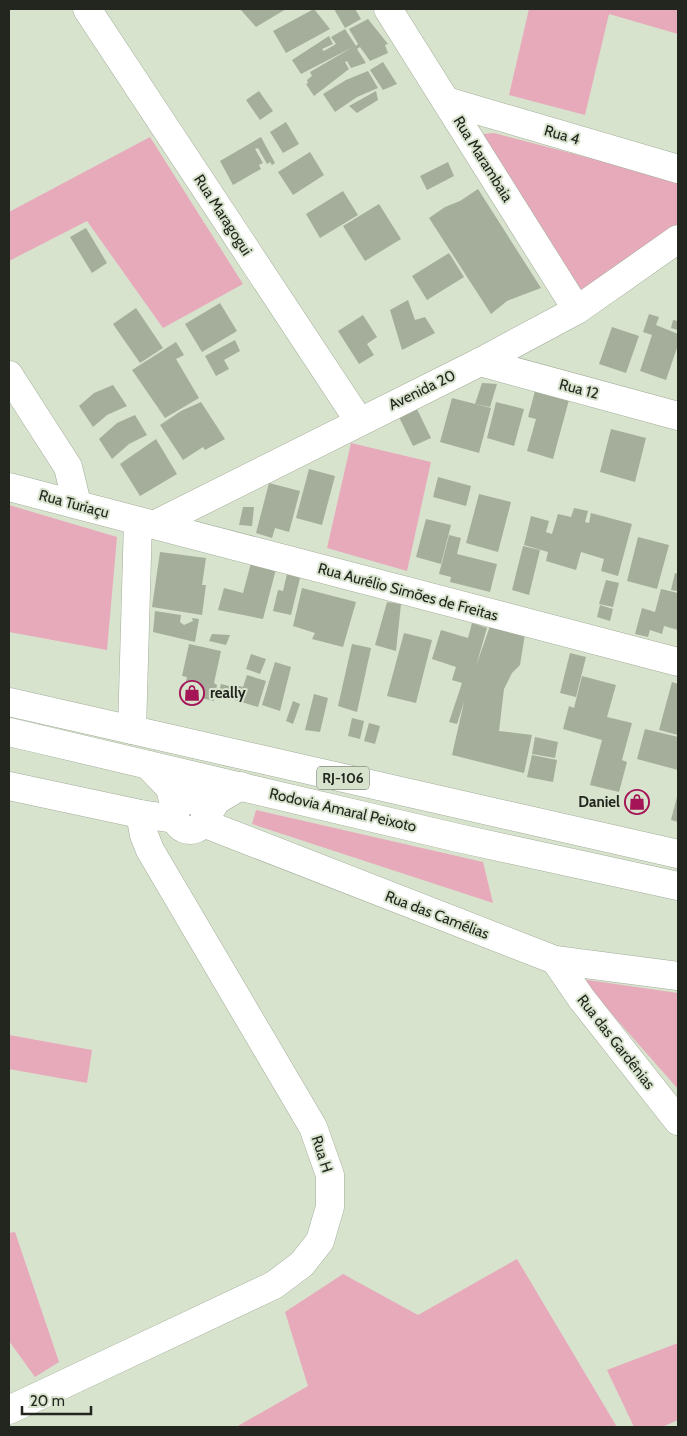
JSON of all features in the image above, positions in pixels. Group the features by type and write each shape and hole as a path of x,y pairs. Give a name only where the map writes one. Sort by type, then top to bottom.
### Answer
{"main road":[{"name":"Rua Maragogui","path":"87,9 359,421"},
{"name":"Rua Marambaia","path":"388,9 577,310"},
{"name":"Rua 4","path":"446,101 678,169"},
{"name":"Avenida 20","path":"147,522 480,362 577,310 678,239"},
{"name":"Rua 12","path":"480,362 678,416"},
{"path":"9,375 68,467 77,504"},
{"name":"Rua Turiaçu","path":"9,487 147,522"},
{"path":"132,730 147,522"},
{"name":"Rua Aurélio Simões de Freitas","path":"147,522 678,662"},
{"name":"Rodovia Amaral Peixoto","path":"9,702 678,854"},
{"name":"Rodovia Amaral Peixoto","path":"9,732 448,835 678,886"},
{"path":"148,764 170,788 175,814"},
{"path":"9,786 140,814 175,814"},
{"path":"204,821 217,800 241,786"},
{"path":"175,814 182,802 191,799 204,808 204,821"},
{"name":"Rua H","path":"9,1410 274,1285 302,1264 320,1241 330,1207 330,1175 313,1127 150,850 144,835 140,814"},
{"name":"Rua das Camélias","path":"204,821 555,960 678,976"},
{"name":"Rua das Gardênias","path":"555,960 581,998 678,1121"}],"shaded area":[{"path":"529,9 678,9 678,34 609,14 585,115 509,95"},
{"path":"494,133 678,181 678,224 592,289 580,289 479,142 484,134"},
{"path":"150,137 243,284 163,328 87,221 9,261 9,212"},
{"path":"351,443 431,462 407,571 327,548"},
{"path":"9,505 117,537 107,650 9,632"},
{"path":"256,810 483,862 493,903 252,824"},
{"path":"581,979 678,993 678,1089"},
{"path":"9,1035 92,1050 87,1083 9,1069"},
{"path":"15,1232 59,1362 35,1377 9,1341 9,1233"},
{"path":"517,1259 617,1427 236,1427 308,1386 285,1312 343,1274 418,1315"},
{"path":"678,1343 678,1420 662,1427 634,1427 607,1370"}],"building":[{"path":"240,9 286,9 256,27"},
{"path":"314,9 330,29 286,53 273,31"},
{"path":"334,9 355,9 361,19 345,28"},
{"path":"368,19 388,44 385,45 388,53 370,61 360,47 357,49 366,63 351,68 347,61 345,62 349,69 314,96 306,84 308,83 307,80 312,76 310,72 353,47 301,74 292,60 329,36 333,44 322,49 324,51 336,44 331,37 345,29 356,46 358,44 349,29"},
{"path":"383,62 397,84 383,90 370,70"},
{"path":"368,71 378,88 357,97 335,112 323,94 346,80"},
{"path":"259,91 273,111 260,120 246,100"},
{"path":"376,91 378,100 357,113 349,106"},
{"path":"286,122 299,144 283,153 270,132"},
{"path":"261,137 275,163 272,165 270,162 267,164 258,148 255,149 263,163 259,165 261,169 233,185 220,161"},
{"path":"310,152 324,175 293,195 278,172"},
{"path":"448,162 454,176 427,190 420,176"},
{"path":"478,189 541,288 507,301 491,314 429,218"},
{"path":"343,191 358,215 320,238 306,214"},
{"path":"379,204 401,239 365,261 343,226"},
{"path":"86,228 107,263 92,273 70,237"},
{"path":"449,253 464,277 427,300 412,276"},
{"path":"408,300 415,320 425,317 435,333 402,350 390,310"},
{"path":"220,303 237,331 202,352 185,324"},
{"path":"136,308 163,348 140,363 113,324"},
{"path":"649,314 659,317 656,325 678,334 678,345 666,380 640,371 652,335 643,332"},
{"path":"363,315 377,337 367,344 374,355 359,364 338,331"},
{"path":"673,320 678,321 678,330 671,328"},
{"path":"612,327 639,336 626,373 599,364"},
{"path":"235,340 240,351 224,360 229,369 216,376 205,356"},
{"path":"176,342 184,355 176,359 199,398 165,418 132,370"},
{"path":"482,383 497,384 490,407 475,404"},
{"path":"113,385 127,406 107,415 93,427 79,406 94,393"},
{"path":"535,391 569,400 553,459 527,451 536,419 528,417"},
{"path":"452,398 491,408 479,453 440,442"},
{"path":"201,402 225,439 205,450 203,447 183,460 160,425 181,411"},
{"path":"496,402 524,409 514,446 487,438"},
{"path":"417,409 431,438 413,446 399,417"},
{"path":"135,415 147,435 129,444 112,459 99,439 117,423"},
{"path":"611,429 646,438 635,482 600,472"},
{"path":"156,439 177,474 140,496 120,464"},
{"path":"309,469 335,476 322,525 296,518"},
{"path":"438,477 471,486 466,506 433,497"},
{"path":"269,483 300,491 289,532 275,528 272,538 256,533"},
{"path":"479,494 511,502 498,552 466,543"},
{"path":"243,507 254,507 252,526 239,525"},
{"path":"574,508 588,511 585,522 589,523 591,513 632,524 618,576 601,571 604,559 581,552 576,570 546,561 548,552 524,545 531,516 549,521 546,532 552,534 558,514 571,517"},
{"path":"426,519 451,525 441,564 416,557"},
{"path":"449,535 461,538 457,554 497,564 490,592 450,582 451,577 439,574"},
{"path":"638,537 669,545 657,589 627,581"},
{"path":"523,546 540,550 529,595 512,590"},
{"path":"160,552 206,558 202,585 206,585 202,615 152,607"},
{"path":"251,563 276,569 263,619 218,610 224,588 243,593"},
{"path":"675,573 678,574 678,591 671,590"},
{"path":"287,574 300,578 291,615 273,611 278,590 283,591"},
{"path":"606,580 619,583 613,607 599,604"},
{"path":"302,588 356,602 343,647 312,639 315,633 293,626"},
{"path":"661,589 678,593 678,630 664,626 662,634 650,630 648,637 635,634 642,608 655,612"},
{"path":"387,602 401,604 396,651 375,645"},
{"path":"600,605 613,609 610,621 597,617"},
{"path":"155,611 181,615 180,622 184,625 193,621 192,618 199,619 195,642 153,632"},
{"path":"472,623 487,628 476,666 490,626 525,634 520,665 512,673 504,689 499,731 532,735 524,773 452,755 464,702 457,724 449,722 462,683 452,680 456,667 432,659 441,630 468,638"},
{"path":"404,633 432,640 416,703 387,696"},
{"path":"212,634 230,635 226,645 209,641"},
{"path":"189,644 221,651 214,683 217,685 214,701 183,694 187,677 182,676"},
{"path":"352,644 371,648 357,712 338,706"},
{"path":"570,653 586,657 576,697 560,693"},
{"path":"251,654 266,659 260,674 246,669"},
{"path":"275,662 291,667 280,711 262,705"},
{"path":"247,675 266,681 258,707 232,699 236,685 243,687"},
{"path":"582,676 616,685 607,717 632,723 622,760 627,762 619,792 590,785 602,740 563,729 569,706 574,708"},
{"path":"672,682 678,684 678,735 659,730"},
{"path":"221,684 233,687 230,699 218,696"},
{"path":"314,694 328,698 320,732 305,730"},
{"path":"293,701 300,704 293,724 286,721"},
{"path":"352,718 364,721 360,739 348,736"},
{"path":"369,723 380,726 375,744 364,741"},
{"path":"645,729 678,737 678,770 637,759"},
{"path":"535,737 558,742 555,758 532,754"},
{"path":"532,755 557,760 553,782 527,777"},
{"path":"678,793 678,822 671,820"}],"place":[{"name":"really","path":"192,693"},
{"name":"Daniel","path":"637,802"}]}
